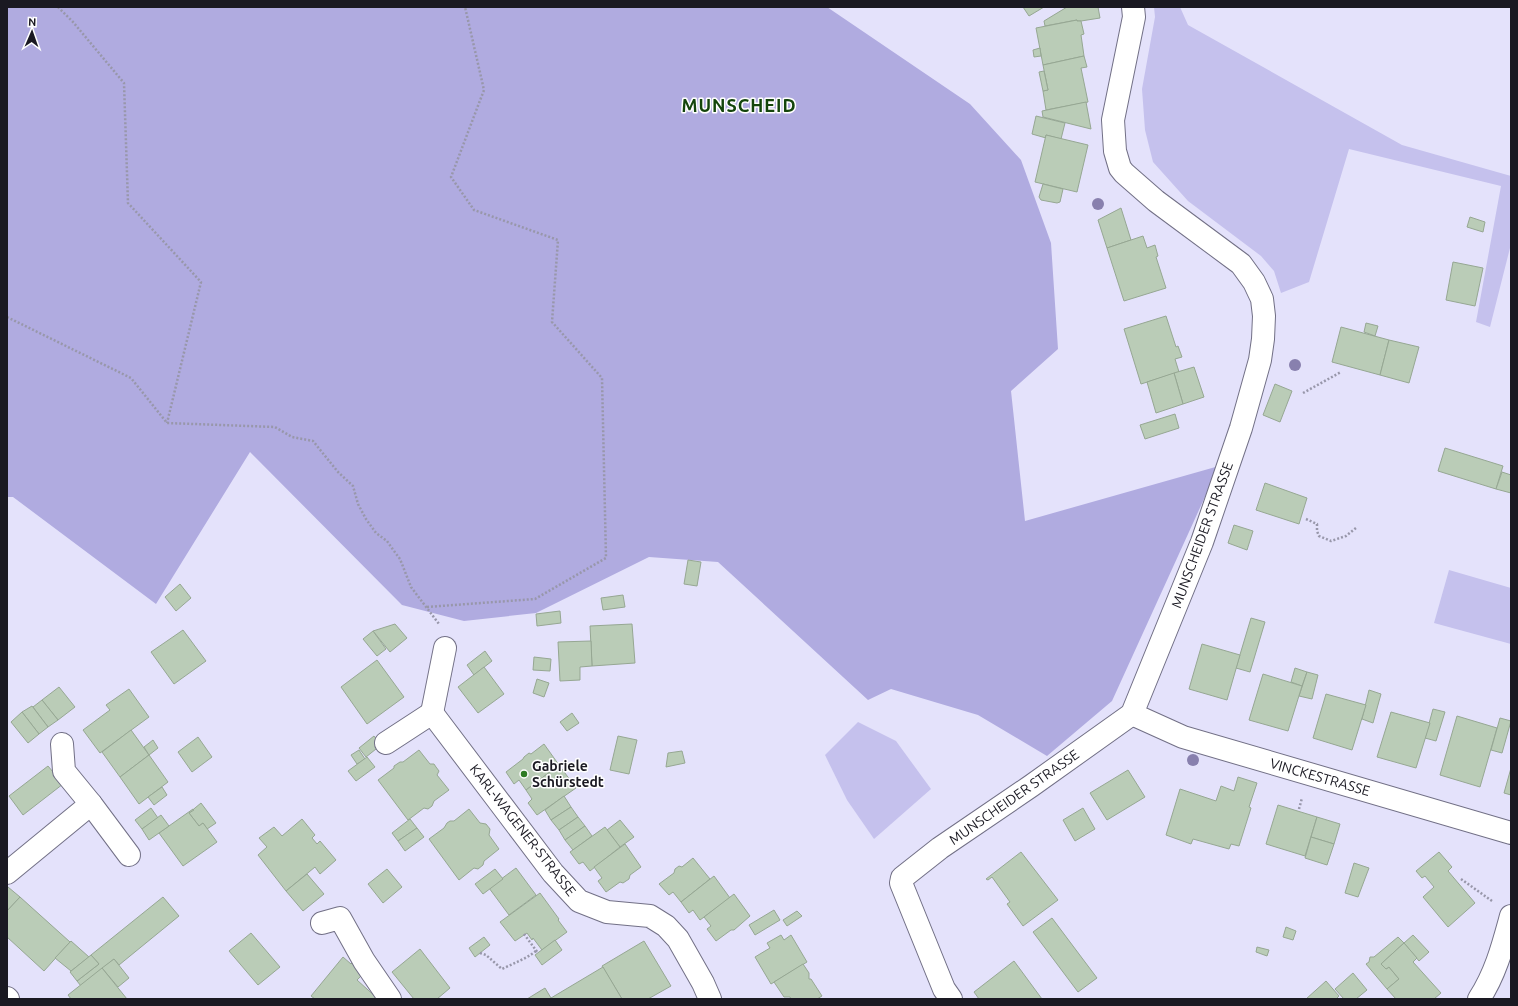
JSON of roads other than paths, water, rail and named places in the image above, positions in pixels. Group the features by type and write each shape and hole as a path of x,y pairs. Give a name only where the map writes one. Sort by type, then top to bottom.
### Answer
{"street":[{"name":"MUNSCHEIDER STRASSE","path":"951,999 944,989 901,883 902,878 940,848 1031,786 1132,714 1202,542 1241,428 1260,360 1264,316 1262,300 1254,282 1242,264 1156,201 1120,168 1115,151 1113,120 1134,17 1133,7"},
{"path":"386,743 432,713 445,648"},
{"name":"KARL-WAGENER-STRASSE","path":"432,713 553,873 579,901 607,912 650,916 666,926 678,939 703,983 710,999"},
{"name":"VINCKESTRASSE","path":"1132,714 1183,736 1511,832"},
{"path":"62,744 64,771 130,855"},
{"path":"7,873 91,804"},
{"path":"1480,999 1488,985 1500,955 1511,916"},
{"path":"322,923 340,918 364,961 390,999"}],"place":[{"name":"Gabriele Schürstedt","path":"524,774"}],"district":[{"name":"MUNSCHEID","path":"739,106"}]}
